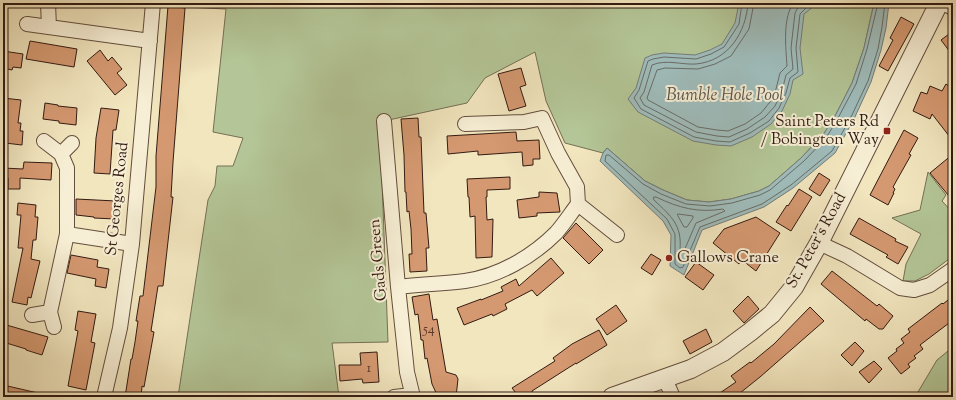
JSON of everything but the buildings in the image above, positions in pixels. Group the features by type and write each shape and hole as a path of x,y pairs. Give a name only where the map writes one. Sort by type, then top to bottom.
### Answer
{"street":[{"path":"48,3 49,27"},
{"name":"St Georges Road","path":"104,397 120,328 132,244 153,3"},
{"path":"940,3 953,8"},
{"name":"St. Peter's Road","path":"612,397 691,369 723,352 772,314 794,287 819,243 940,3"},
{"path":"27,24 150,41"},
{"path":"398,287 467,281 487,276 511,266 556,233 578,204 577,187 542,118 524,122 465,124"},
{"name":"Gads Green","path":"384,120 398,287 407,372 413,396 394,397"},
{"path":"44,141 61,154 67,168 67,234 50,312 54,326"},
{"path":"61,154 72,143"},
{"path":"578,204 617,236"},
{"path":"67,234 132,244"},
{"path":"819,243 847,256 900,288 914,290 930,285 953,269"},
{"path":"32,315 50,312"},
{"path":"665,379 673,397"}],"green space":[{"path":"164,3 874,3 864,48 852,83 834,118 823,135 801,158 769,186 759,191 731,199 709,202 687,200 645,181 607,148 603,153 565,143 546,101 535,52 485,78 467,103 384,121 380,125 388,342 332,343 339,397 178,397 208,200 215,186 217,166 233,166 243,138 213,132 226,9 163,6"},
{"path":"928,172 946,195 942,201 953,213 953,256 929,274 915,281 903,281 906,264 921,234 892,218 920,210"},
{"path":"953,347 953,397 915,397 937,360"}],"water":[{"name":"Bumble Hole Pool","path":"739,3 818,3 804,14 800,48 803,74 793,80 790,94 782,111 771,124 752,137 731,146 716,145 693,141 638,112 628,99 636,88 645,58 664,53 695,55 722,44 735,23"},
{"path":"874,3 889,3 886,28 881,50 871,82 854,119 835,153 793,188 764,207 702,230 684,275 670,266 671,235 663,221 600,161 603,153 607,148 645,181 687,200 709,202 731,199 759,191 769,186 801,158 823,135 834,118 852,83 864,48"}],"place":[{"name":"Saint Peters Rd / Bobington Way","path":"887,131"},
{"name":"Gallows Crane","path":"669,258"}]}
